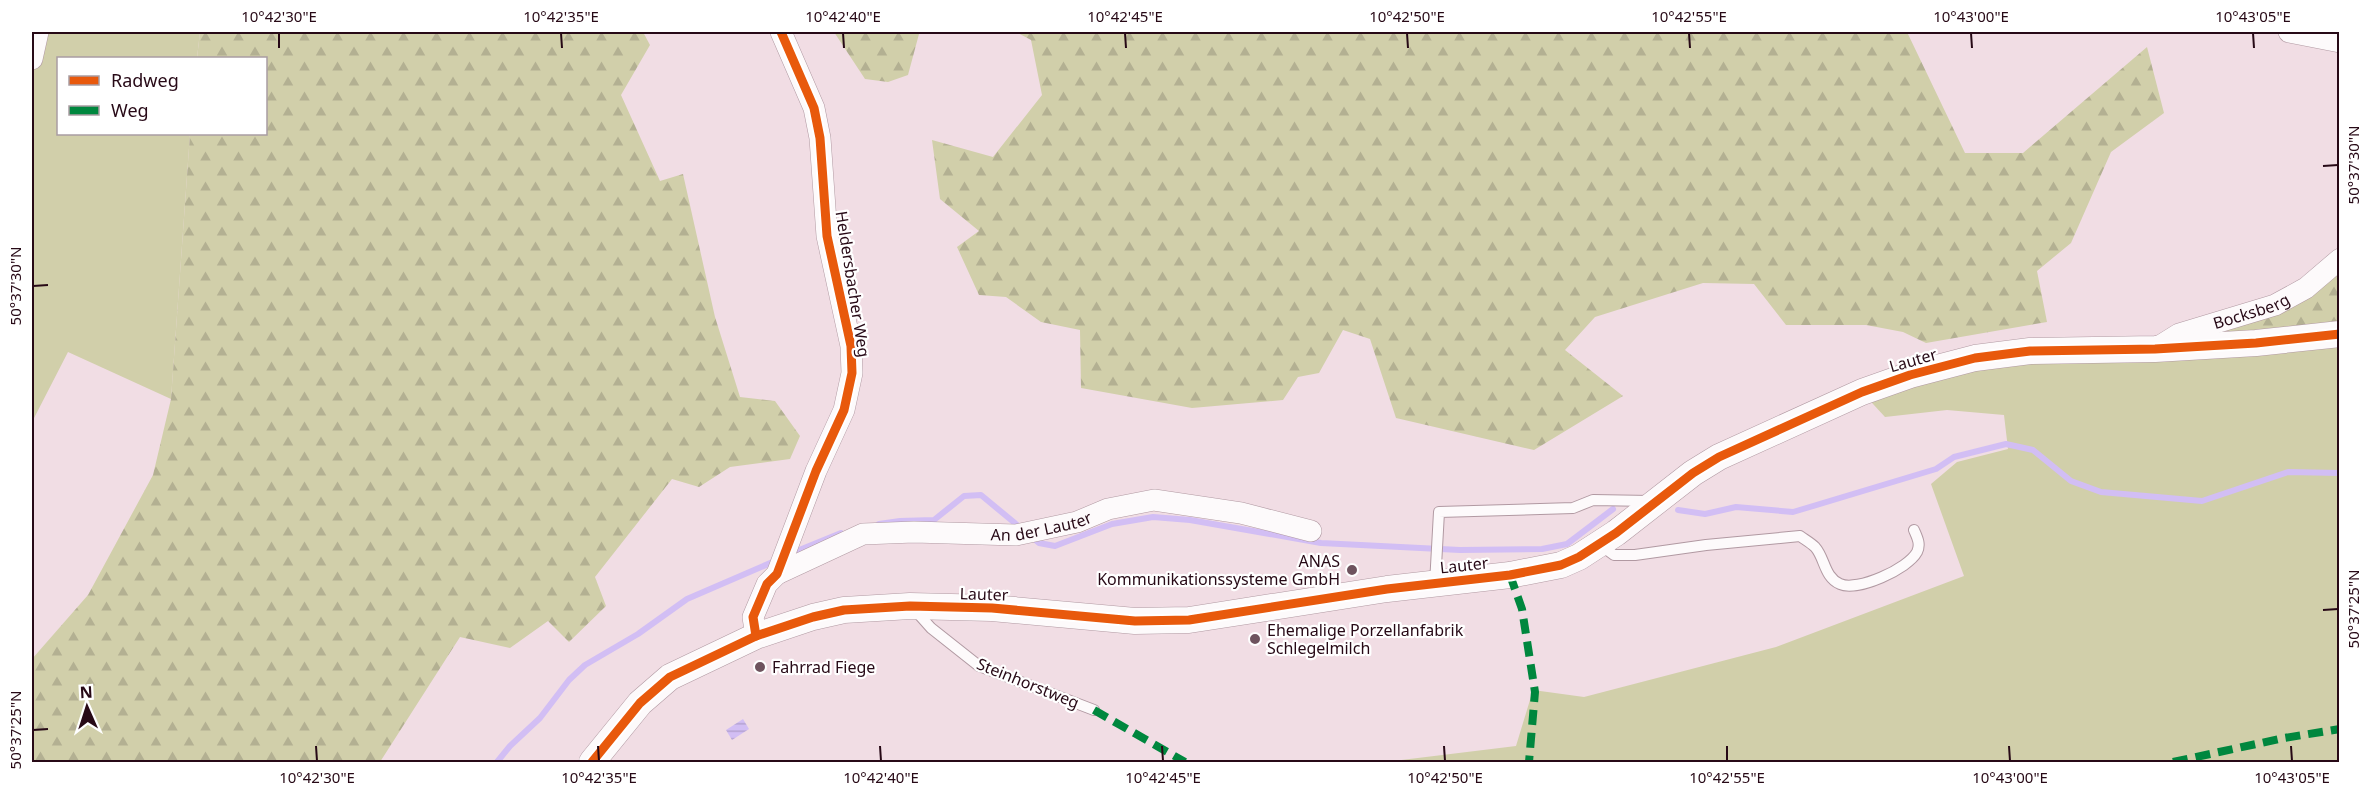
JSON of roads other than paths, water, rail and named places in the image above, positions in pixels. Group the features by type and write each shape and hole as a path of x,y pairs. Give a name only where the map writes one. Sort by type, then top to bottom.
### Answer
{"street":[{"path":"32,59 38,32"},
{"name":"Heldersbacher Weg","path":"756,636 753,617 767,584 777,574 791,533 843,410 852,373 851,346 827,236 820,138 814,108 781,32"},
{"path":"2289,32 2330,38"},
{"name":"Bocksberg","path":"2155,349 2179,334 2275,305 2306,288 2340,259"},
{"name":"Lauter","path":"591,762 640,703 670,677 756,636 813,617 844,610 910,606 992,608 1135,621 1189,620 1304,601 1436,573 1510,575 1561,565 1579,557 1693,473 1719,457 1862,392 1910,375 1975,358 2030,351 2155,349 2256,343 2340,334"},
{"name":"An der Lauter","path":"777,574 863,534 914,532 1016,535 1044,531 1077,522 1108,509 1154,500 1241,513 1311,531"}],"lane":[{"path":"1436,573 1439,512 1573,508 1593,501 1656,501"},
{"path":"1599,544 1614,555 1635,555 1706,545 1800,536 1816,548 1824,568 1833,580 1850,587 1873,581 1906,563 1917,552 1919,542 1914,530"},
{"name":"Steinhorstweg","path":"910,606 931,628 979,666 1094,710"}],"waterway":[{"name":"Lauter","path":"1678,510 1705,514 1736,507 1793,512 1936,469 1954,457 2006,444 2033,450 2071,481 2101,492 2202,501 2288,472 2340,473"},
{"name":"Lauter","path":"879,524 934,520 964,496 981,495 1022,529"},
{"name":"Lauter","path":"1032,537 1039,543 1055,546 1112,524 1153,517 1190,520 1321,543 1460,550 1542,549 1567,544 1613,509"},
{"name":"Lauter","path":"792,553 841,533"},
{"name":"Lauter","path":"497,762 510,746 540,718 569,680 585,665 638,634 687,599 775,561"}],"place":[{"name":"ANAS Kommunikationssysteme GmbH","path":"1352,570"},
{"name":"Ehemalige Porzellanfabrik Schlegelmilch","path":"1255,639"},
{"name":"Fahrrad Fiege","path":"760,667"}]}
